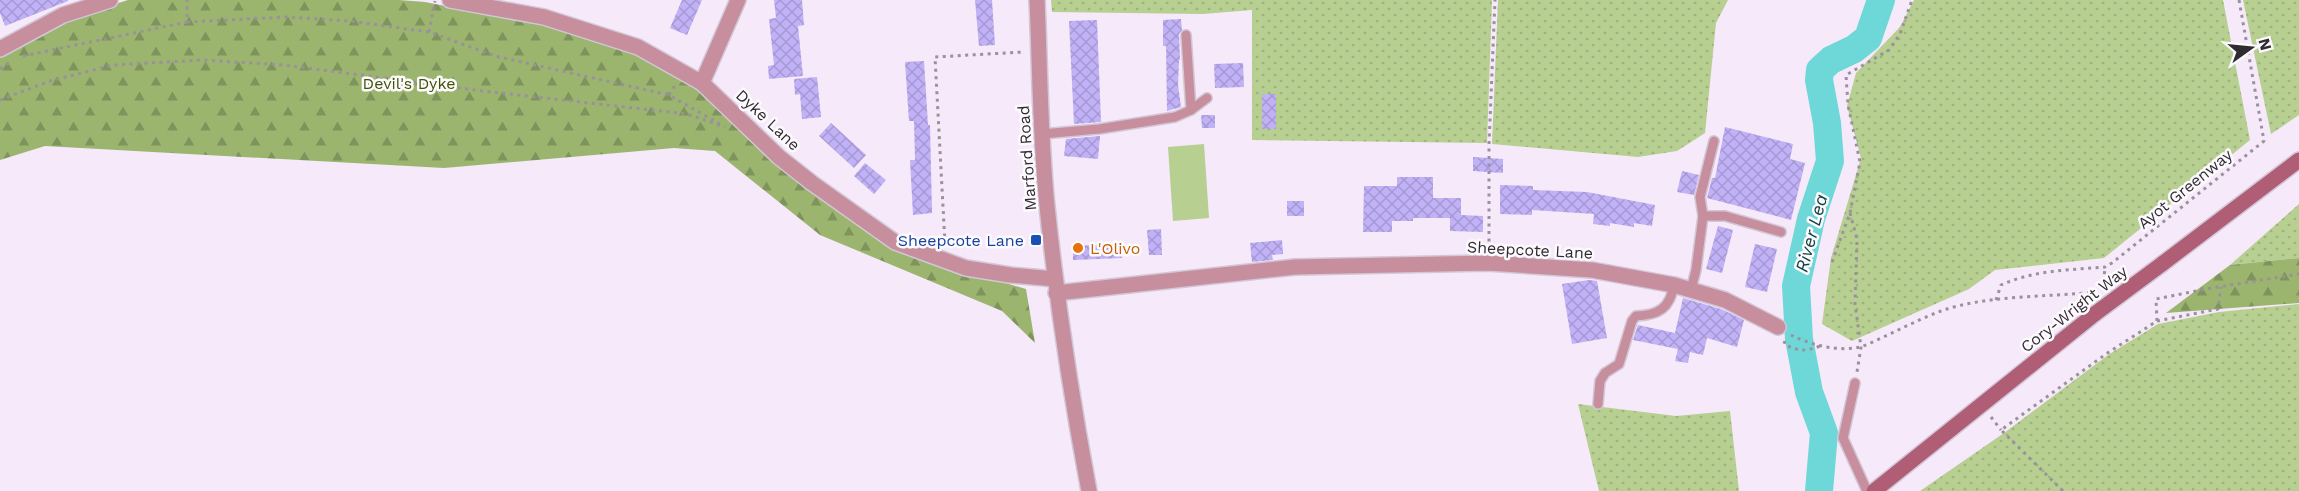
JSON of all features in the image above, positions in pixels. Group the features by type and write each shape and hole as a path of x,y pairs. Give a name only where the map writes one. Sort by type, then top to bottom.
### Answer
{"main road":[{"name":"Cory-Wright Way","path":"1874,491 2096,313 2299,160"}],"street":[{"path":"0,49 63,15 110,0"},
{"name":"Dyke Lane","path":"450,0 544,17 638,47 702,83 779,157 895,242 966,268 1055,286"},
{"path":"702,83 738,0"},
{"name":"Marford Road","path":"1037,0 1042,134 1055,286 1089,491"},
{"name":"Sheepcote Lane","path":"1055,286 1295,267 1488,263 1592,270 1674,285 1725,300 1778,327"}],"lane":[{"path":"1186,35 1191,110"},
{"path":"1042,134 1099,129 1175,117 1191,110 1207,98"},
{"path":"1690,290 1696,270 1703,216 1700,197 1714,141"},
{"path":"1703,216 1725,216 1781,232"},
{"path":"1598,404 1600,381 1605,373 1619,364 1632,321 1636,316 1664,308 1671,299 1674,285"},
{"path":"1855,383 1843,438 1867,491"}],"path":[{"path":"187,22 188,0"},
{"path":"429,32 435,0"},
{"path":"1488,263 1495,0"},
{"path":"1832,262 1850,213 1860,162 1848,105 1846,75 1889,50 1900,34 1912,0"},
{"name":"Ayot Greenway","path":"2105,267 2264,141 2239,0"},
{"path":"0,69 23,56 187,22 287,17 350,21 429,32 495,56 669,95 729,129 687,114 483,92 284,64 202,60 113,65 50,81 0,100"},
{"path":"946,261 935,57 1039,51"},
{"path":"1850,213 1857,239 1855,304 1861,347 1855,383"},
{"path":"1792,336 1848,350 1861,347 1941,311 1996,300 2103,290 2105,267 2040,273 2017,278 2001,285 1996,300"},
{"path":"2157,321 2156,299 2299,274"},
{"path":"2063,491 2001,430 2142,328 2157,321 2218,309 2221,287"},
{"path":"1784,344 1795,351 1811,350 1822,345"}],"green space":[{"name":"Devil's Dyke","path":"128,0 399,0 425,2 552,27 639,55 711,94 899,247 971,273 1026,289 1035,343 1002,311 820,235 715,151 674,148 444,168 45,146 0,160 0,56 64,20"},
{"path":"1051,0 1492,0 1487,143 1252,140 1252,10 1203,14 1052,12"},
{"path":"1498,0 1728,0 1716,23 1705,133 1677,151 1638,157 1492,144"},
{"path":"1914,0 2223,0 2250,140 2104,258 1995,270 1969,289 1852,341 1822,324 1831,258 1861,158 1847,106 1856,73 1900,27"},
{"path":"2243,0 2299,0 2299,115 2271,134"},
{"path":"1204,144 1209,218 1173,221 1168,147"},
{"path":"2299,204 2299,258 2230,265"},
{"path":"2299,258 2299,303 2166,313 2230,265"},
{"path":"2299,304 2299,491 1920,491 2004,433 2108,355 2158,324 2219,312"},
{"path":"1578,404 1676,416 1730,411 1739,491 1599,491"}],"building":[{"path":"0,0 68,1 5,26 0,13"},
{"path":"682,0 702,0 687,35 670,28"},
{"path":"774,0 802,0 804,25 798,26 803,76 769,79 768,66 774,65 769,19 776,18"},
{"path":"975,0 992,0 995,45 979,46"},
{"path":"1181,19 1178,85 1181,107 1167,111 1166,46 1163,46 1163,20"},
{"path":"1097,20 1101,122 1074,124 1069,21"},
{"path":"924,61 928,125 930,125 932,213 913,215 910,160 915,160 914,121 909,121 905,62"},
{"path":"1243,63 1244,87 1215,88 1214,64"},
{"path":"817,77 821,117 802,119 800,94 795,95 794,79"},
{"path":"1262,94 1276,94 1276,129 1262,129"},
{"path":"1201,115 1215,115 1215,128 1202,128"},
{"path":"831,123 866,155 854,168 819,136"},
{"path":"1725,127 1793,144 1790,159 1805,163 1791,220 1707,198 1712,178 1715,178"},
{"path":"1100,136 1098,159 1064,156 1066,139"},
{"path":"1473,157 1503,159 1503,173 1473,171"},
{"path":"865,163 886,180 874,194 854,176"},
{"path":"1682,171 1699,175 1694,195 1677,192"},
{"path":"1397,177 1433,177 1433,198 1461,198 1461,215 1483,216 1483,232 1450,231 1450,218 1413,218 1413,221 1392,221 1392,232 1363,232 1364,186 1397,186"},
{"path":"1500,185 1533,186 1533,190 1587,192 1655,205 1652,226 1634,223 1634,227 1610,223 1610,226 1593,224 1594,214 1532,210 1532,215 1500,214"},
{"path":"1287,201 1304,201 1304,216 1287,216"},
{"path":"1718,226 1733,230 1722,273 1706,269"},
{"path":"1161,229 1162,255 1149,255 1147,230"},
{"path":"1282,240 1283,254 1272,255 1273,260 1252,262 1250,243"},
{"path":"1121,244 1122,258 1073,260 1073,246"},
{"path":"1755,244 1777,249 1767,292 1745,287"},
{"path":"1597,281 1607,338 1572,344 1562,284"},
{"path":"1683,298 1721,309 1744,320 1737,347 1707,338 1703,355 1690,352 1688,363 1675,361 1678,349 1633,340 1638,325 1675,333"}],"waterway":[{"name":"River Lea","path":"1819,491 1824,433 1809,392 1799,339 1796,286 1811,219 1830,161 1827,123 1819,80 1820,70 1831,60 1854,49 1868,38 1881,0"}],"place":[{"name":"Sheepcote Lane","path":"1036,240"},
{"name":"L'Olivo","path":"1078,248"}]}
